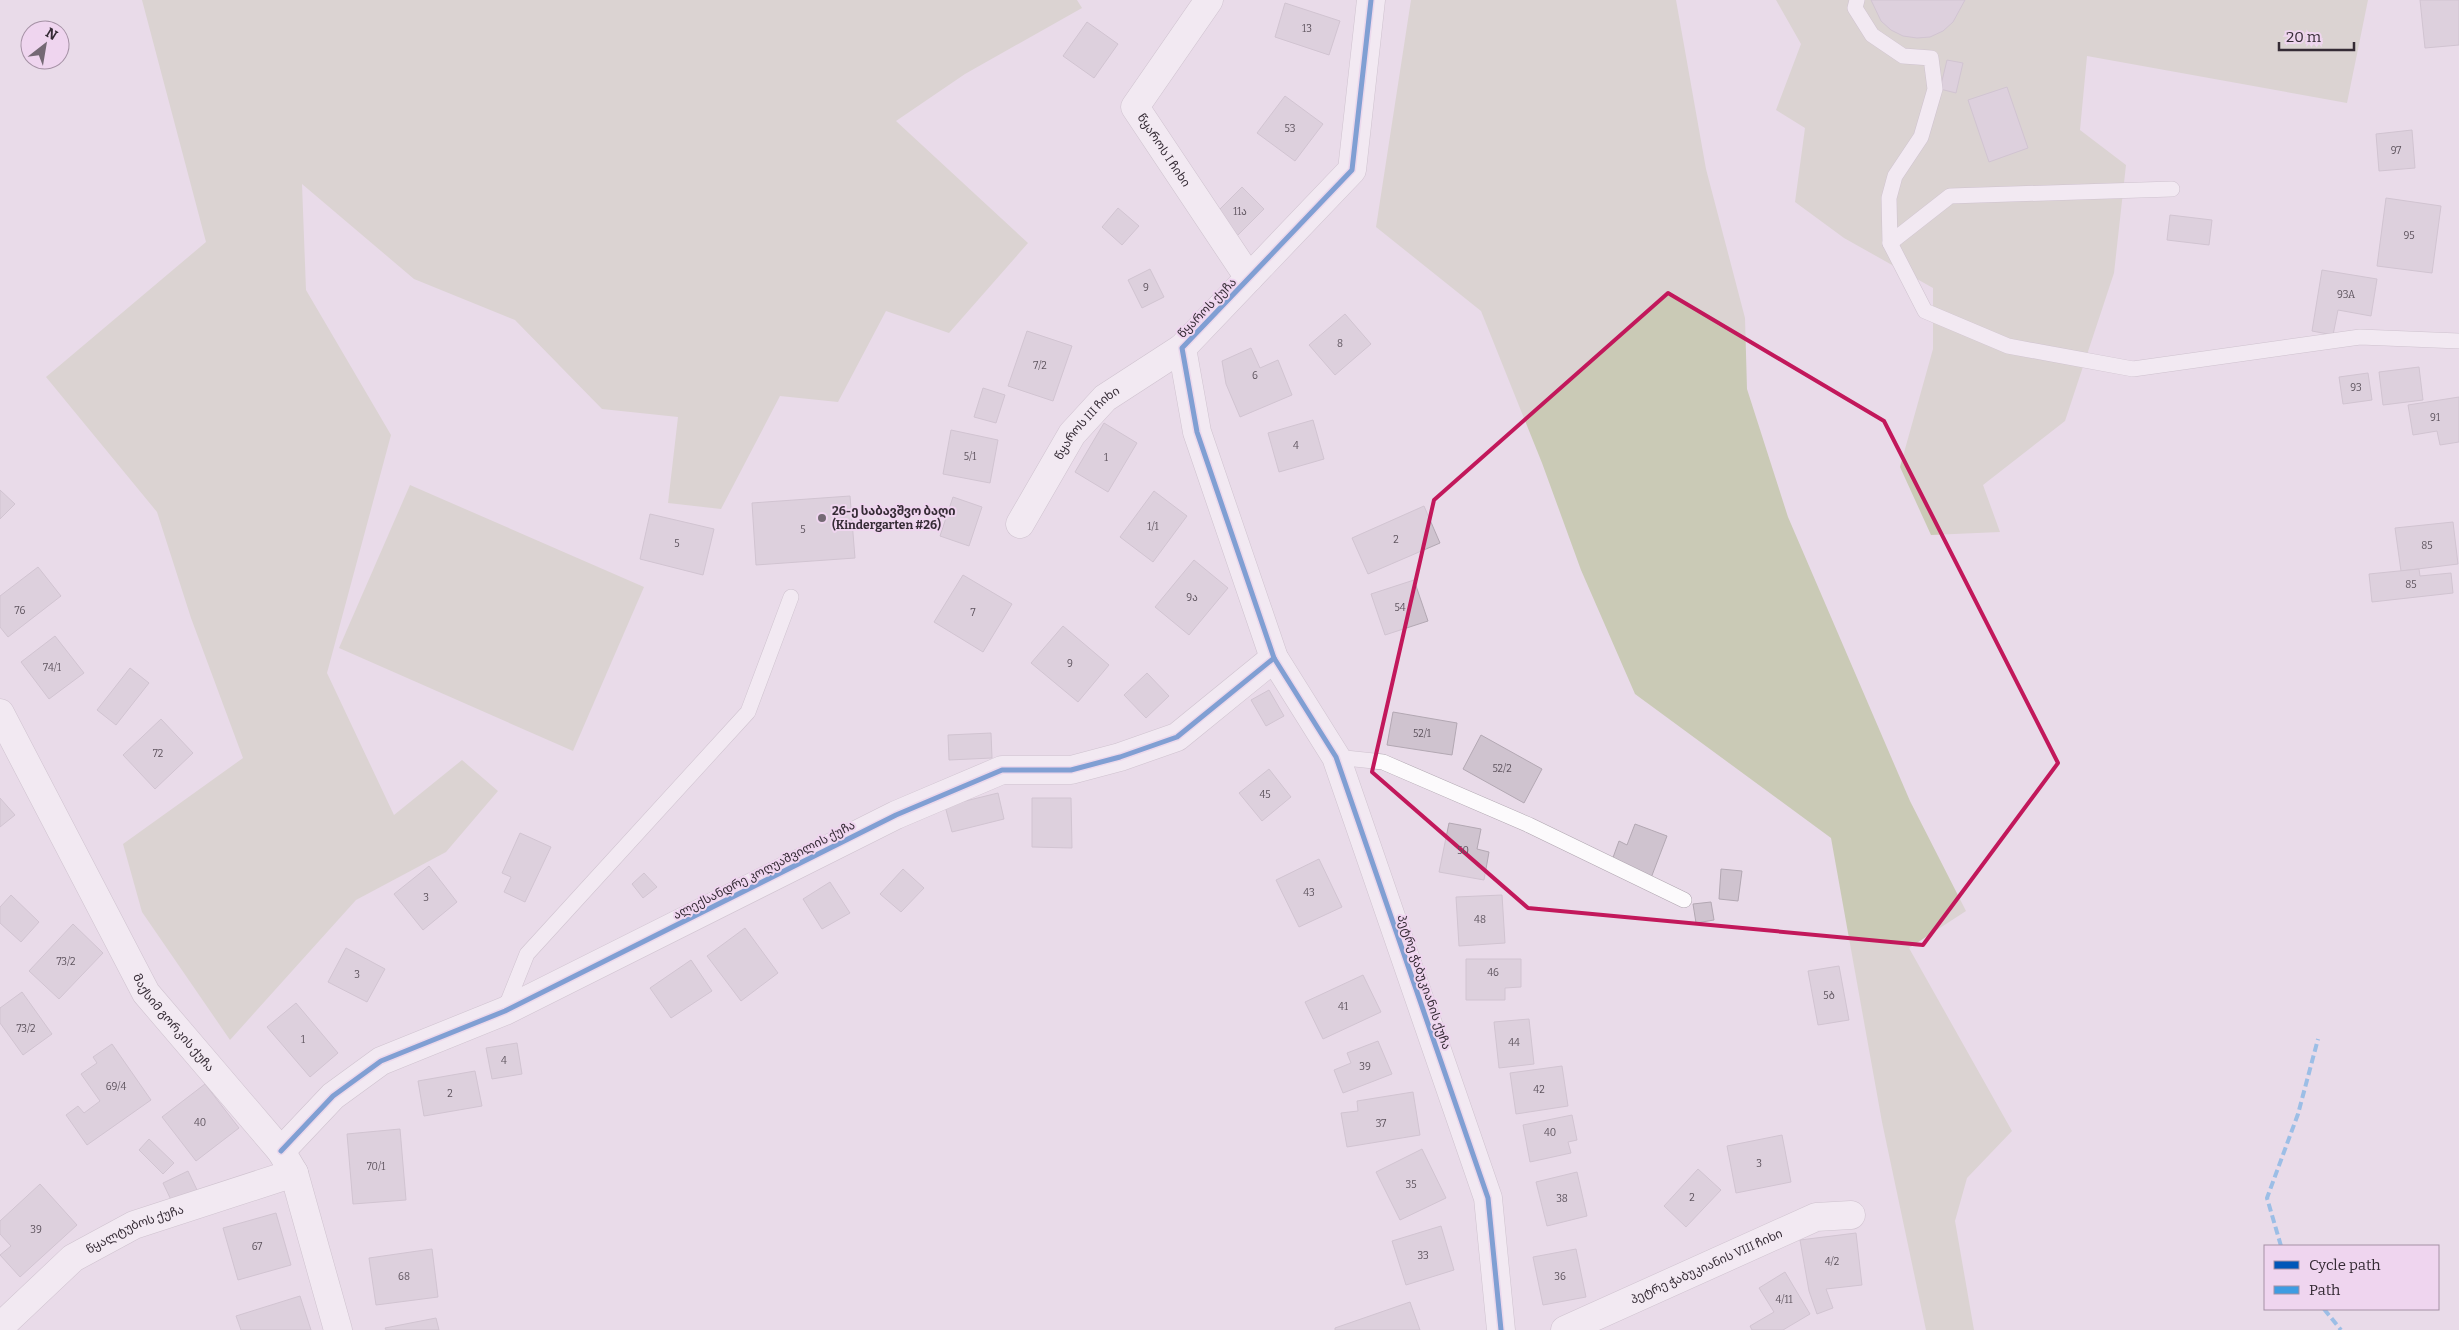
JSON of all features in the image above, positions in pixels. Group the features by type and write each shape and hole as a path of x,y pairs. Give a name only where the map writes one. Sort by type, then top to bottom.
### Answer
{"street":[{"name":"წყაროს I ჩიხი","path":"1209,0 1135,107 1249,278"},
{"name":"წყაროს ქუჩა","path":"1274,658 1197,432 1182,348 1352,170 1371,0"},
{"name":"წყაროს III ჩიხი","path":"1020,524 1072,434 1105,398 1182,348"},
{"name":"პეტრე ჭაბუკიანის ქუჩა","path":"1274,658 1336,757 1488,1198 1501,1330"},
{"name":"ალექსანდრე კოღუაშვილის ქუჩა","path":"287,1162 333,1096 381,1061 505,1011 896,815 1002,770 1071,770 1120,757 1177,737 1274,658"},
{"name":"მაქსიმ გორკის ქუჩა","path":"0,713 146,994 287,1162 338,1330"},
{"name":"წყალტუბოს ქუჩა","path":"0,1327 73,1258 134,1225 287,1162"},
{"name":"პეტრე ჭაბუკიანის VIII ჩიხი","path":"1565,1330 1816,1217 1851,1215"}],"lane":[{"path":"1857,0 1855,8 1872,36 1903,56 1931,58 1935,89 1921,138 1895,176 1889,198 1890,243 1926,311 2008,346 2134,369 2360,337 2459,341"},
{"path":"1890,243 1950,196 2172,189"},
{"path":"505,1011 527,954 748,712 791,597"},
{"path":"1336,757 1383,762 1529,825 1684,900"}],"highlighted area":[{"path":"1668,293 1884,421 2058,763 1923,945 1528,908 1372,772 1434,500"}],"green space":[{"path":"142,0 1077,0 1082,8 965,74 896,121 1028,243 949,333 886,311 838,402 780,396 721,509 668,503 678,417 602,409 515,320 414,279 302,184 306,290 391,435 327,673 394,815 462,760 498,791 446,852 356,900 230,1040 142,912 123,844 243,758 191,618 157,512 46,377 206,242"},
{"path":"1411,0 1676,0 1706,169 1745,318 1747,389 1788,517 1910,801 1966,911 1909,948 2012,1131 1967,1178 1955,1221 1974,1330 1926,1330 1882,1122 1831,838 1635,694 1581,570 1542,463 1481,311 1376,227"},
{"path":"1776,0 2368,0 2347,103 2087,56 2080,130 2126,165 2114,273 2065,421 1983,485 2000,532 1931,535 1900,467 1933,349 1933,288 1844,238 1795,202 1805,128 1776,110 1801,44"},
{"path":"410,485 644,587 573,751 339,648"}],"building":[{"path":"1871,0 1965,0 1953,22 1943,31 1930,37 1917,38 1903,36 1891,30 1881,21"},
{"path":"2420,0 2459,0 2459,45 2425,48"},
{"path":"1285,3 1340,21 1329,55 1275,37"},
{"path":"1087,22 1118,44 1094,78 1063,56"},
{"path":"1947,60 1963,63 1956,93 1940,89"},
{"path":"2007,87 2028,148 1989,162 1968,100"},
{"path":"1285,96 1323,124 1295,161 1257,133"},
{"path":"2412,130 2415,168 2379,171 2376,134"},
{"path":"1242,187 1264,209 1237,236 1215,214"},
{"path":"2386,198 2441,206 2432,273 2377,266"},
{"path":"1118,208 1139,226 1122,245 1102,227"},
{"path":"2170,215 2212,220 2209,245 2167,240"},
{"path":"1150,269 1164,297 1142,308 1128,280"},
{"path":"2322,270 2377,279 2371,316 2338,310 2333,335 2312,331"},
{"path":"1345,314 1371,344 1335,375 1309,345"},
{"path":"1027,331 1072,346 1053,401 1008,386"},
{"path":"1251,348 1260,368 1278,360 1292,395 1240,417 1226,384 1222,361"},
{"path":"2419,367 2423,400 2383,405 2379,372"},
{"path":"2368,373 2372,400 2343,404 2339,377"},
{"path":"983,388 1005,395 996,423 974,417"},
{"path":"2459,397 2459,442 2440,445 2437,431 2413,435 2408,405"},
{"path":"1313,420 1324,459 1279,472 1268,433"},
{"path":"1104,423 1137,443 1108,492 1075,472"},
{"path":"951,430 998,440 990,483 943,474"},
{"path":"0,490 15,504 0,519"},
{"path":"1154,491 1187,516 1153,562 1120,537"},
{"path":"850,496 855,558 756,565 752,503"},
{"path":"953,497 982,507 969,546 940,536"},
{"path":"1424,506 1440,543 1368,574 1352,538"},
{"path":"650,514 714,529 703,575 640,559"},
{"path":"2453,522 2458,564 2401,571 2395,528"},
{"path":"1194,560 1228,588 1189,635 1155,607"},
{"path":"38,567 61,596 8,637 0,627 0,596"},
{"path":"2419,569 2420,576 2451,573 2453,593 2372,602 2369,574"},
{"path":"963,575 1012,604 983,652 934,622"},
{"path":"1414,580 1428,621 1385,635 1371,594"},
{"path":"1063,626 1109,665 1078,702 1031,663"},
{"path":"55,636 84,673 49,699 21,662"},
{"path":"130,668 149,683 116,725 97,710"},
{"path":"1147,673 1169,696 1146,718 1124,695"},
{"path":"1269,690 1284,716 1266,726 1251,700"},
{"path":"1393,712 1457,723 1452,755 1387,745"},
{"path":"161,719 193,753 155,789 123,755"},
{"path":"991,733 992,758 949,760 948,735"},
{"path":"1481,735 1542,769 1524,803 1463,769"},
{"path":"1269,769 1291,797 1262,821 1239,793"},
{"path":"998,793 1004,819 952,832 945,806"},
{"path":"0,798 15,815 0,827"},
{"path":"1032,798 1071,798 1072,848 1032,847"},
{"path":"1449,823 1481,829 1477,849 1489,852 1484,880 1439,872"},
{"path":"1635,824 1667,836 1651,878 1611,863 1619,841 1627,845"},
{"path":"520,833 551,847 525,902 504,892 511,877 502,873"},
{"path":"1319,859 1342,907 1299,927 1276,880"},
{"path":"429,866 457,902 423,930 394,894"},
{"path":"903,869 924,888 901,912 880,894"},
{"path":"1721,869 1742,871 1738,901 1719,899"},
{"path":"644,873 657,887 643,898 632,884"},
{"path":"830,882 850,913 822,929 803,899"},
{"path":"11,895 39,922 21,942 0,923 0,907"},
{"path":"1502,895 1505,943 1459,946 1456,897"},
{"path":"1711,902 1714,920 1696,923 1693,904"},
{"path":"73,924 103,953 59,999 29,971"},
{"path":"745,928 778,973 741,1001 707,956"},
{"path":"346,948 385,969 367,1002 328,982"},
{"path":"1466,959 1521,959 1521,987 1505,988 1505,1000 1466,1000"},
{"path":"691,960 712,991 671,1018 650,988"},
{"path":"1839,966 1849,1020 1818,1025 1808,971"},
{"path":"1363,975 1381,1012 1323,1039 1305,1002"},
{"path":"22,992 52,1034 23,1055 0,1023 0,1008"},
{"path":"296,1003 338,1053 310,1077 267,1027"},
{"path":"1529,1019 1534,1064 1499,1068 1494,1022"},
{"path":"1378,1041 1392,1074 1343,1093 1334,1070 1351,1063 1347,1053"},
{"path":"517,1043 522,1074 492,1079 486,1048"},
{"path":"112,1044 151,1100 87,1145 66,1115 78,1106 84,1113 100,1101 81,1074 97,1063 93,1057"},
{"path":"1562,1066 1568,1106 1516,1114 1510,1073"},
{"path":"475,1071 482,1106 424,1116 418,1081"},
{"path":"205,1084 239,1128 196,1161 162,1117"},
{"path":"1413,1092 1420,1135 1347,1147 1341,1113 1358,1111 1357,1101"},
{"path":"1572,1115 1577,1140 1568,1142 1571,1153 1530,1162 1523,1125"},
{"path":"400,1129 406,1200 353,1204 347,1134"},
{"path":"1782,1135 1791,1182 1736,1193 1727,1146"},
{"path":"149,1139 174,1163 163,1174 139,1150"},
{"path":"1422,1149 1446,1198 1400,1220 1376,1172"},
{"path":"1698,1169 1721,1190 1686,1227 1664,1206"},
{"path":"188,1171 198,1192 173,1204 163,1183"},
{"path":"1577,1172 1587,1216 1547,1226 1536,1182"},
{"path":"40,1184 77,1225 20,1277 0,1255 11,1246 0,1234 0,1221"},
{"path":"276,1213 291,1265 238,1280 223,1228"},
{"path":"1441,1226 1454,1270 1406,1285 1392,1241"},
{"path":"1856,1233 1862,1285 1826,1289 1833,1308 1817,1314 1809,1291 1800,1240"},
{"path":"432,1249 438,1297 376,1305 369,1258"},
{"path":"1576,1249 1586,1297 1543,1305 1533,1257"},
{"path":"1785,1272 1810,1314 1783,1330 1752,1330 1750,1326 1774,1312 1759,1288"},
{"path":"300,1296 311,1330 241,1330 236,1316"},
{"path":"1410,1302 1420,1330 1335,1330 1335,1328"},
{"path":"436,1318 439,1330 386,1330 385,1328"}],"marked path":[{"path":"2281,1245 2267,1198 2298,1114 2318,1039"},
{"path":"2325,1310 2341,1330"}],"cycle path":[{"path":"1371,0 1352,170 1182,348 1197,432 1274,658 1336,757 1488,1198 1501,1330"},
{"path":"281,1151 333,1096 381,1061 505,1011 896,815 1002,770 1071,770 1120,757 1177,737 1274,658"}],"place":[{"name":"26-ე საბავშვო ბაღი (Kindergarten #26)","path":"822,518"}]}
